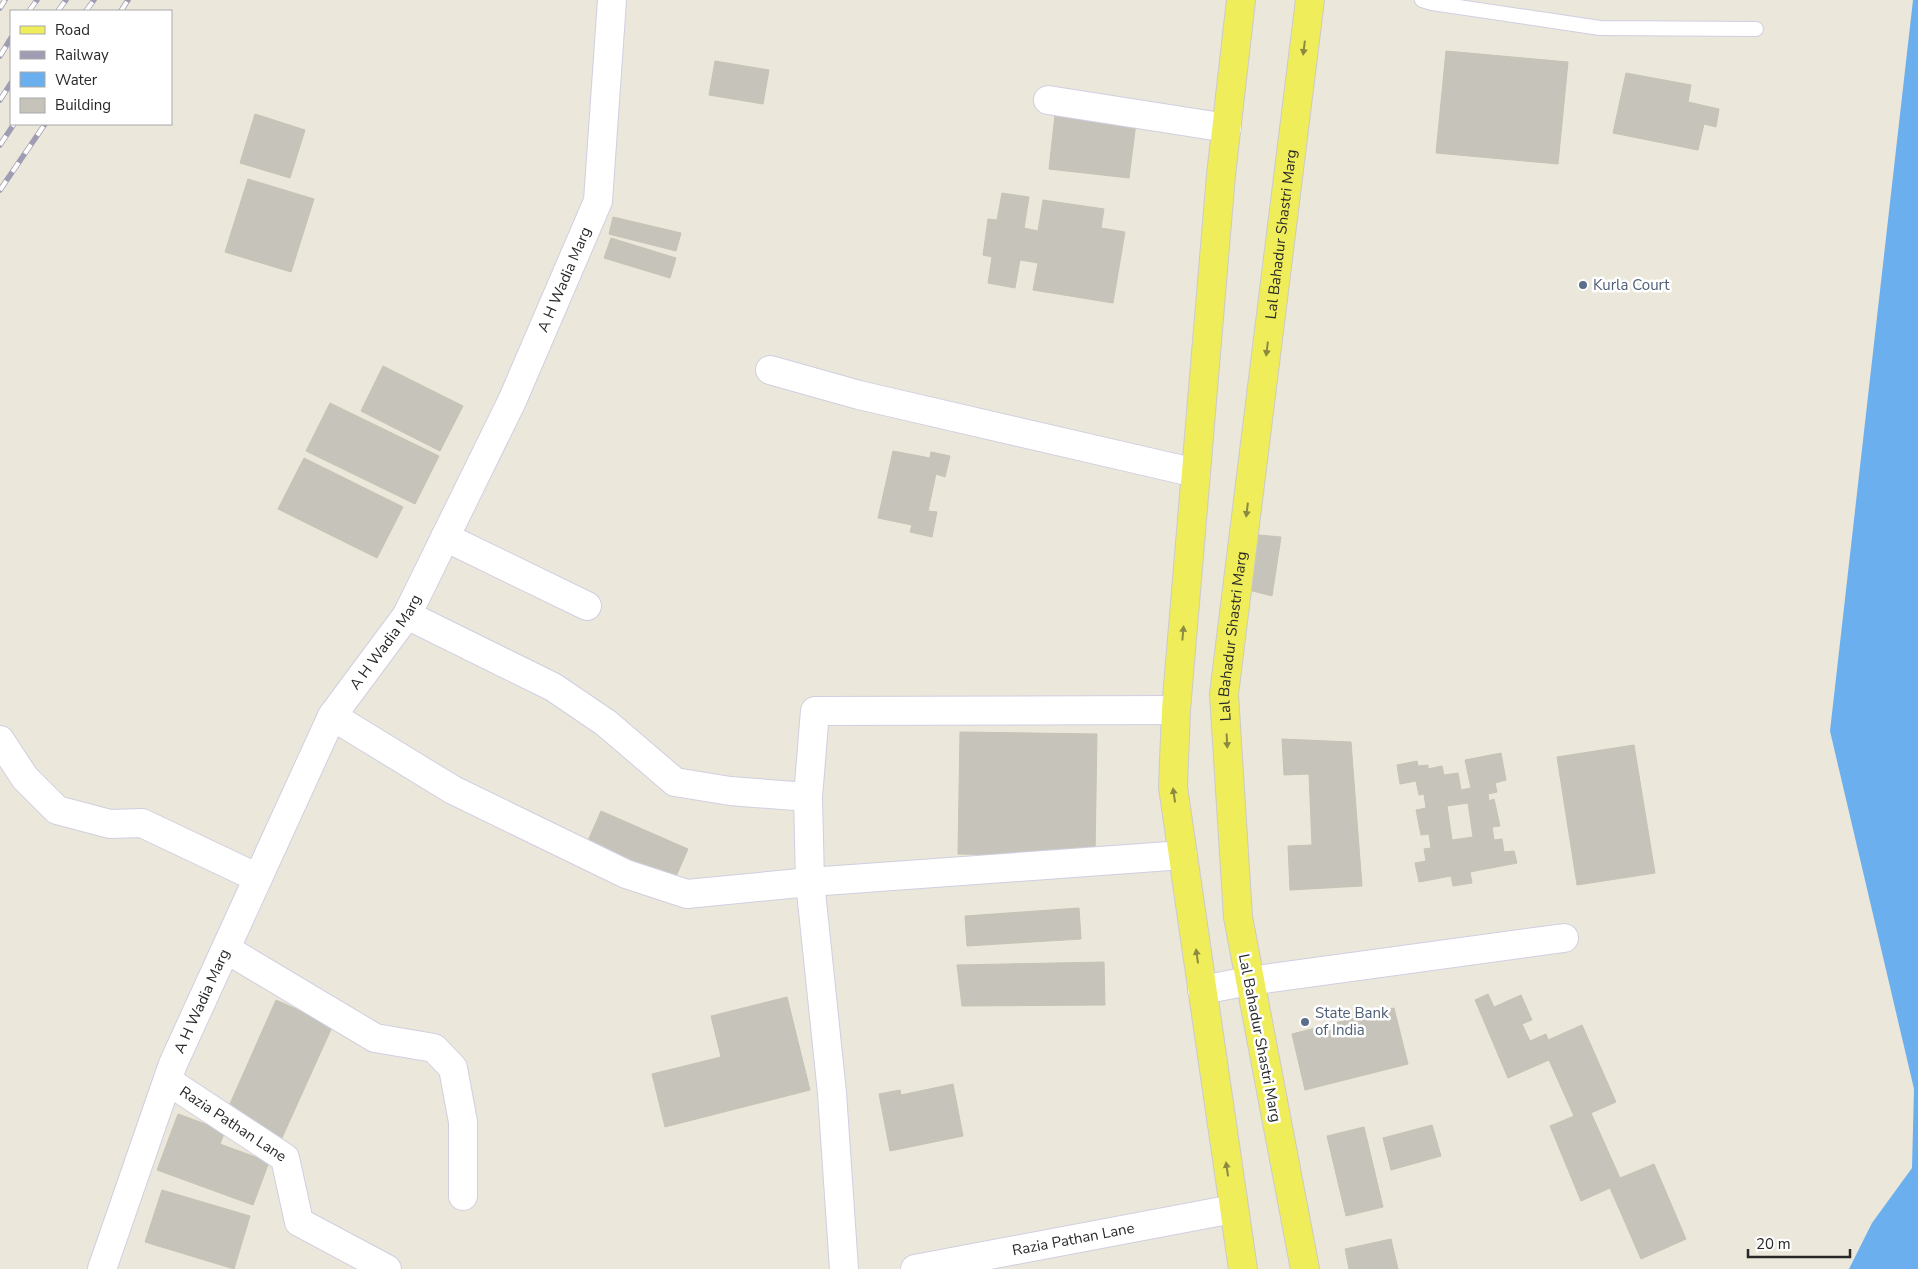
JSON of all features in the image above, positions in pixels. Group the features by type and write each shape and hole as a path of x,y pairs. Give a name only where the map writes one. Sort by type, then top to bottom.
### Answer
{"main road":[{"path":"1241,0 1227,128 1196,473 1176,710 1173,787 1243,1269"},
{"name":"Lal Bahadur Shastri Marg","path":"1304,1269 1238,916 1224,694 1310,0"}],"street":[{"name":"A H Wadia Marg","path":"102,1269 173,1064 332,716 407,615 512,401 598,201 612,0"},
{"path":"1048,100 1227,128"},
{"path":"770,370 859,395 1196,473"},
{"path":"445,537 587,606"},
{"path":"407,615 553,687 606,723 675,782 730,791 808,797"},
{"path":"844,1269 832,1092 810,882 808,797 814,711 1176,710"},
{"path":"332,716 453,790 626,874 687,894 810,882 1183,855"},
{"path":"0,740 24,778 57,810 110,824 142,823 258,878"},
{"path":"1202,990 1249,981 1564,938"},
{"path":"226,949 375,1038 434,1048 453,1068 463,1122 463,1196"},
{"name":"Razia Pathan Lane","path":"168,1081 285,1158 299,1222 387,1269"},
{"name":"Razia Pathan Lane","path":"915,1269 1233,1209"}],"lane":[{"path":"1422,0 1432,4 1600,28 1756,29"}],"water":[{"path":"1913,0 1918,0 1918,1269 1849,1269 1872,1223 1912,1168 1914,1089 1830,731"}],"building":[{"path":"1446,51 1568,62 1558,164 1436,153"},
{"path":"715,61 769,70 763,104 709,95"},
{"path":"1626,73 1691,85 1688,102 1719,109 1716,127 1704,124 1698,150 1613,133"},
{"path":"1056,106 1137,115 1129,178 1049,169"},
{"path":"255,114 305,130 290,178 240,163"},
{"path":"248,179 314,199 291,272 225,252"},
{"path":"1002,193 1029,197 1024,228 1038,231 1043,200 1104,209 1101,228 1125,232 1113,303 1033,290 1038,263 1020,260 1015,288 988,283 992,257 983,255 988,219 997,220"},
{"path":"613,217 681,233 676,251 609,234"},
{"path":"611,238 676,258 670,278 604,258"},
{"path":"383,366 463,406 440,451 361,411"},
{"path":"330,403 439,456 415,504 306,451"},
{"path":"893,451 930,458 931,452 950,456 945,477 936,474 928,511 937,512 932,537 910,532 912,525 878,518"},
{"path":"304,458 403,507 377,558 278,509"},
{"path":"1248,534 1281,537 1272,596 1241,588"},
{"path":"960,732 1097,734 1095,856 958,854"},
{"path":"1282,739 1351,742 1362,886 1290,890 1288,846 1312,845 1309,774 1284,775"},
{"path":"1634,745 1655,873 1577,885 1557,757"},
{"path":"1501,753 1506,780 1495,783 1497,792 1488,794 1489,801 1494,799 1500,826 1492,827 1494,840 1502,839 1504,852 1514,851 1517,863 1470,872 1472,883 1453,886 1451,876 1419,882 1415,863 1426,861 1424,849 1431,848 1429,834 1421,835 1416,810 1426,808 1424,794 1419,795 1416,781 1400,784 1397,765 1417,761 1418,766 1428,765 1428,769 1442,766 1444,775 1458,773 1461,790 1471,788 1465,760","holes":["1468,803 1473,837 1452,840 1447,806"]},
{"path":"601,811 688,849 674,881 587,843"},
{"path":"1079,908 1081,939 967,946 965,916"},
{"path":"1104,962 1105,1005 962,1006 957,965"},
{"path":"1488,994 1494,1007 1521,995 1532,1020 1522,1024 1530,1041 1546,1034 1548,1040 1582,1025 1616,1102 1591,1113 1620,1178 1654,1164 1686,1239 1641,1259 1610,1188 1581,1201 1550,1126 1574,1116 1549,1060 1508,1078 1475,1000"},
{"path":"787,997 810,1090 665,1127 652,1074 721,1057 711,1016"},
{"path":"276,1000 333,1025 281,1140 225,1115"},
{"path":"1394,1008 1408,1064 1305,1090 1292,1034"},
{"path":"953,1084 963,1136 890,1151 879,1094 900,1090 901,1095"},
{"path":"178,1114 225,1131 220,1144 269,1162 253,1205 157,1170"},
{"path":"1432,1125 1441,1156 1391,1170 1383,1138"},
{"path":"1364,1127 1383,1207 1346,1216 1327,1136"},
{"path":"162,1190 250,1216 234,1269 145,1242"},
{"path":"1391,1239 1398,1269 1349,1269 1345,1249"}],"railway":[{"path":"0,8 5,0"},
{"path":"30,10 37,0"},
{"path":"59,10 66,0"},
{"path":"87,10 94,0"},
{"path":"122,10 128,0"},
{"path":"0,56 10,40"},
{"path":"0,100 10,85"},
{"path":"0,145 13,125"},
{"path":"0,190 44,125"}],"place":[{"name":"Kurla Court","path":"1583,285"},
{"name":"State Bank of India","path":"1305,1022"}]}
